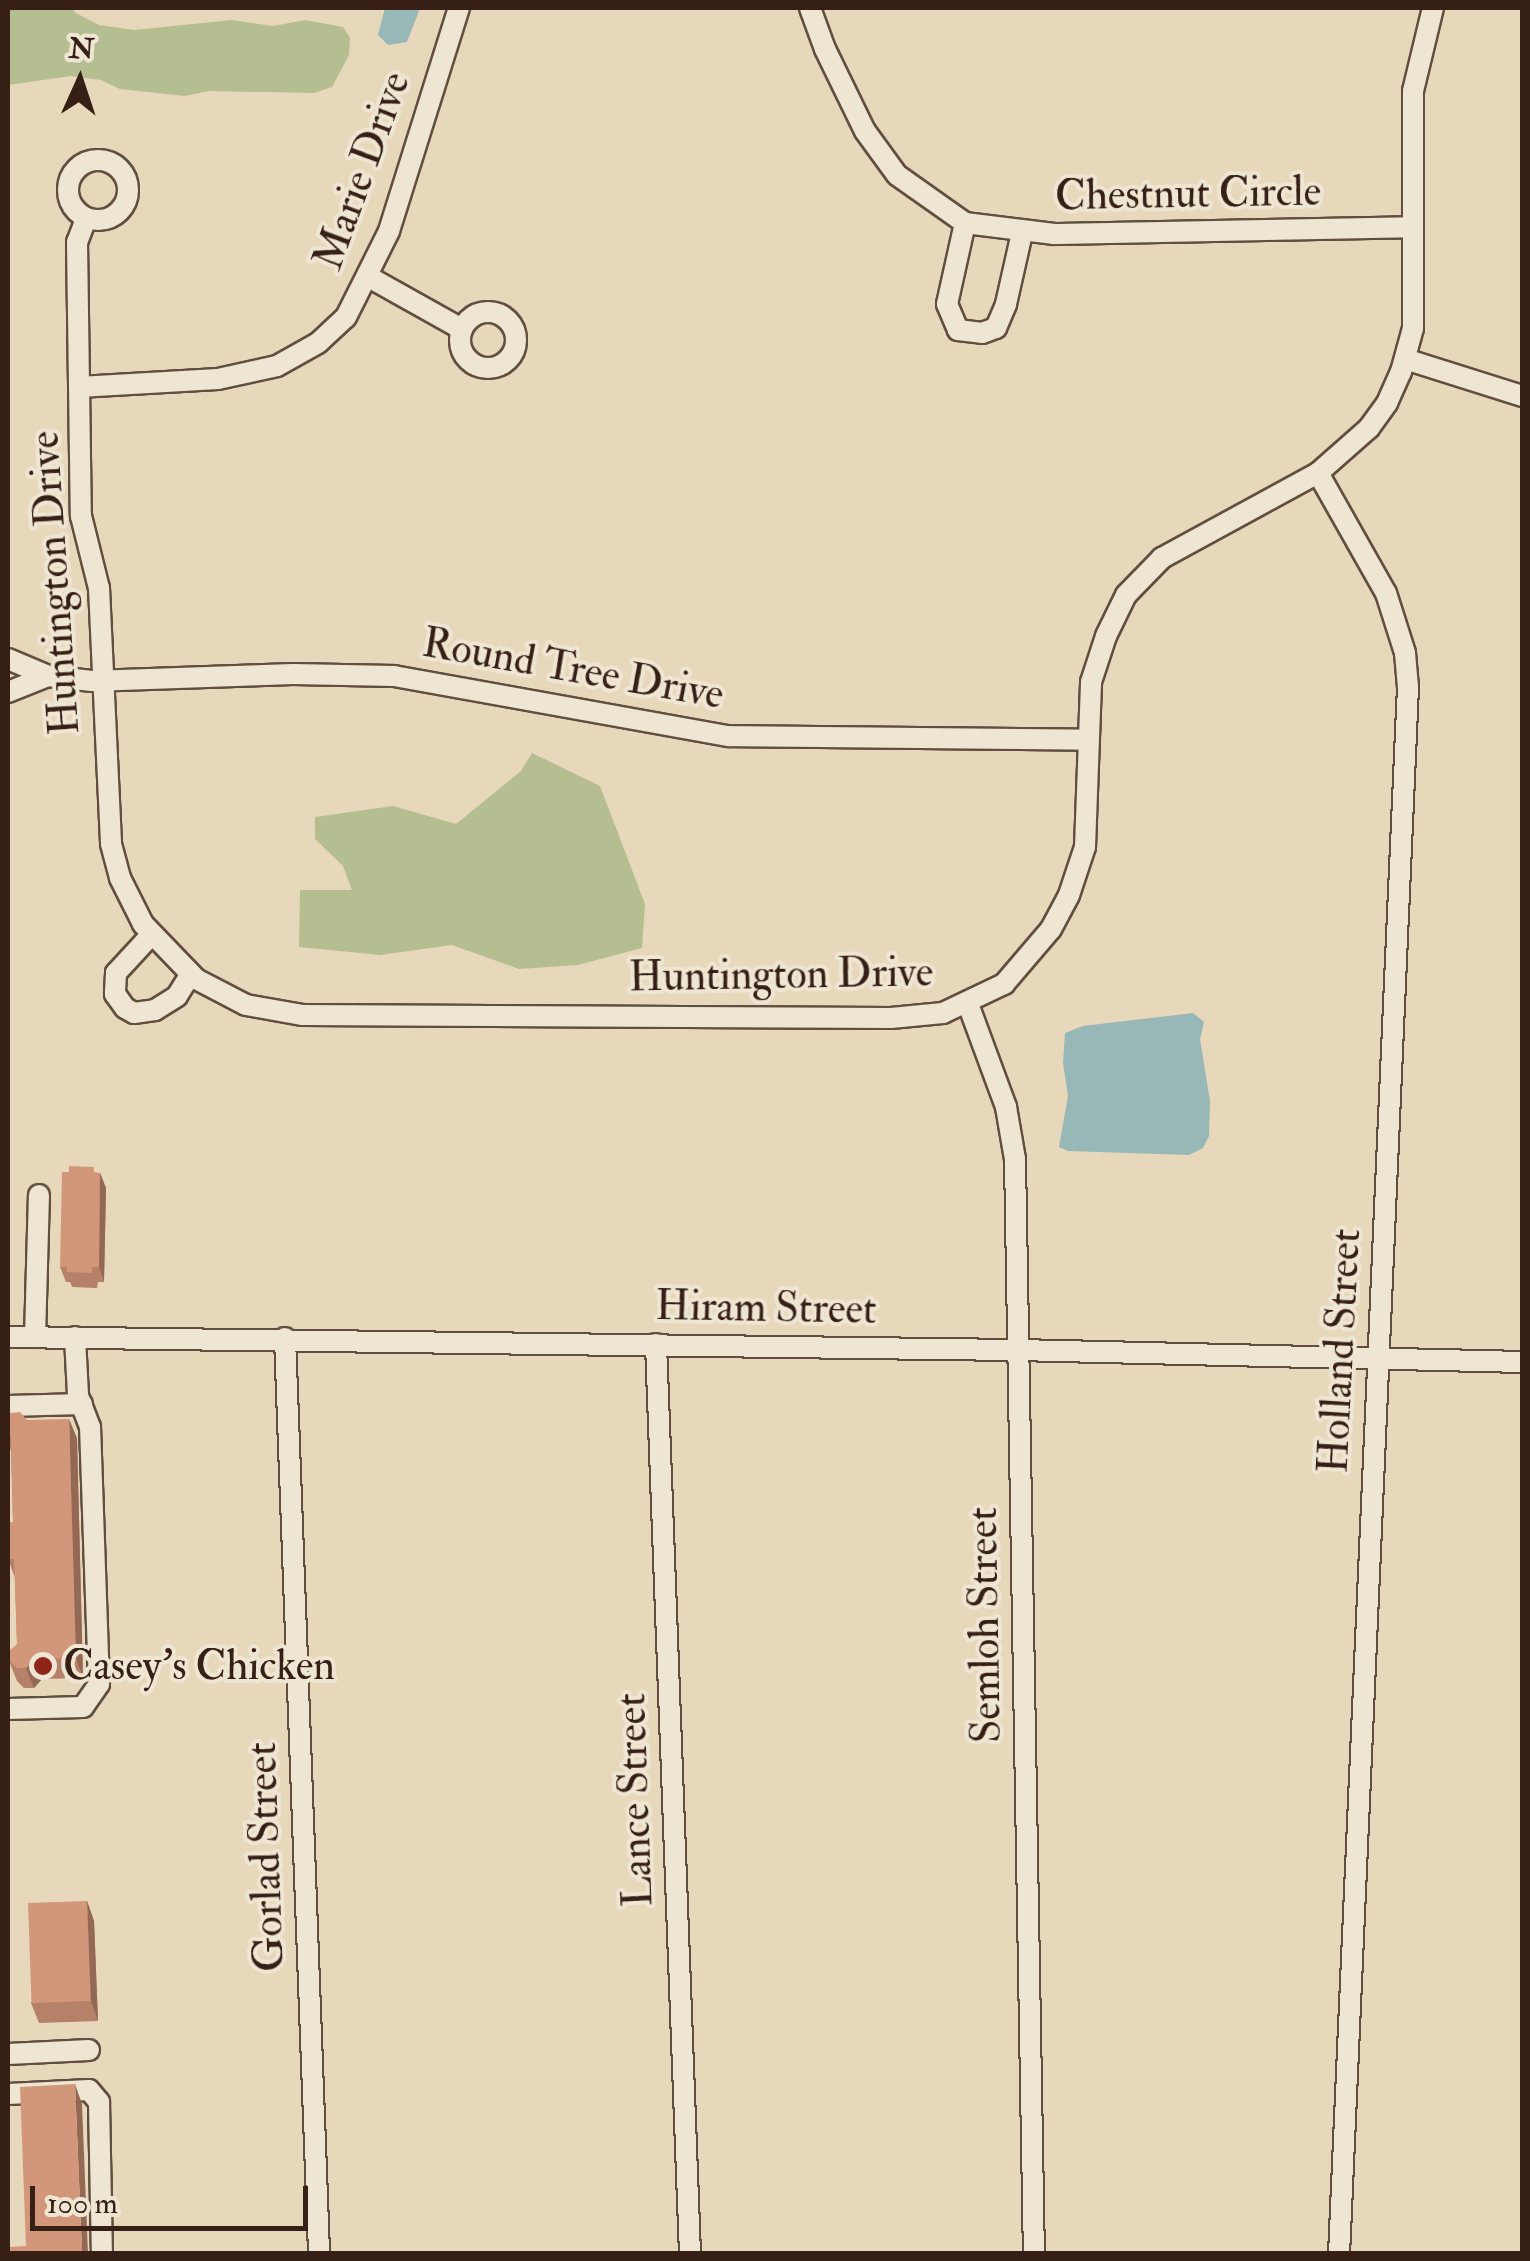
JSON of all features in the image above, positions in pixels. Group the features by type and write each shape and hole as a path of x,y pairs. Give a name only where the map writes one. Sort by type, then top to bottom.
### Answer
{"street":[{"name":"Marie Drive","path":"79,388 218,379 277,366 318,343 346,317 389,231 459,8"},
{"name":"Chestnut Circle","path":"810,8 825,49 865,131 898,175 965,222 1022,233 1413,227"},
{"name":"Huntington Drive","path":"86,219 77,242 80,516 99,588 111,844 120,878 152,934 190,974 246,1005 303,1015 891,1018 944,1013 1004,984 1025,963 1069,896 1085,847 1091,682 1106,636 1126,596 1162,558 1318,473 1369,428 1386,403 1412,328 1413,92 1432,8"},
{"path":"965,222 947,304 958,330 982,332 996,328 1006,304 1022,233"},
{"path":"367,276 462,329"},
{"path":"1404,359 1522,396"},
{"name":"Holland Street","path":"1318,473 1386,593 1405,654 1408,687 1339,2254"},
{"name":"Round Tree Drive","path":"8,659 48,676 104,681 293,674 394,676 729,736 1086,740"},
{"name":"Round Tree Drive","path":"8,692 48,676"},
{"path":"152,934 116,973 115,994 125,1008 134,1013 156,1010 177,996 190,974"},
{"name":"Semloh Street","path":"968,1004 1006,1107 1015,1158 1034,2254"},
{"path":"36,1337 38,1196"},
{"name":"Hiram Street","path":"8,1337 656,1344 1522,1362"},
{"path":"8,1709 83,1708 99,1684 90,1427 82,1404 74,1337"},
{"name":"Gorlad Street","path":"285,1338 319,2254"},
{"name":"Lance Street","path":"656,1344 690,2254"},
{"path":"8,1406 82,1404"},
{"path":"8,2054 89,2050"},
{"path":"8,2094 89,2090 99,2102 102,2254"}],"green space":[{"path":"8,8 75,8 74,12 99,25 134,30 232,20 273,26 305,20 343,27 350,38 349,55 332,87 314,93 209,91 185,96 120,89 101,80 71,76 8,85"},
{"path":"532,753 600,786 645,904 642,948 578,965 519,969 452,945 380,955 299,947 300,890 352,890 343,866 315,839 315,817 393,806 456,824 521,771"}],"water":[{"path":"385,8 420,8 407,42 388,45 378,35"},
{"path":"1193,1013 1204,1022 1200,1039 1210,1101 1209,1136 1203,1148 1189,1155 1068,1151 1059,1147 1068,1096 1063,1063 1065,1033 1083,1026"}],"building":[{"path":"69,1166 94,1167 94,1172 100,1173 99,1267 92,1267 92,1273 67,1272 67,1267 60,1267 62,1172 69,1172"},
{"path":"20,1412 27,1420 69,1419 76,1658 35,1659 26,1668 17,1668 9,1661 9,1651 17,1644 14,1559 8,1559 8,1522 13,1522 8,1415"},
{"path":"87,1901 90,2001 32,2003 28,1903"},
{"path":"75,2084 82,2252 8,2254 8,2247 26,2246 20,2087"}],"place":[{"name":"Casey's Chicken","path":"43,1666"}]}
